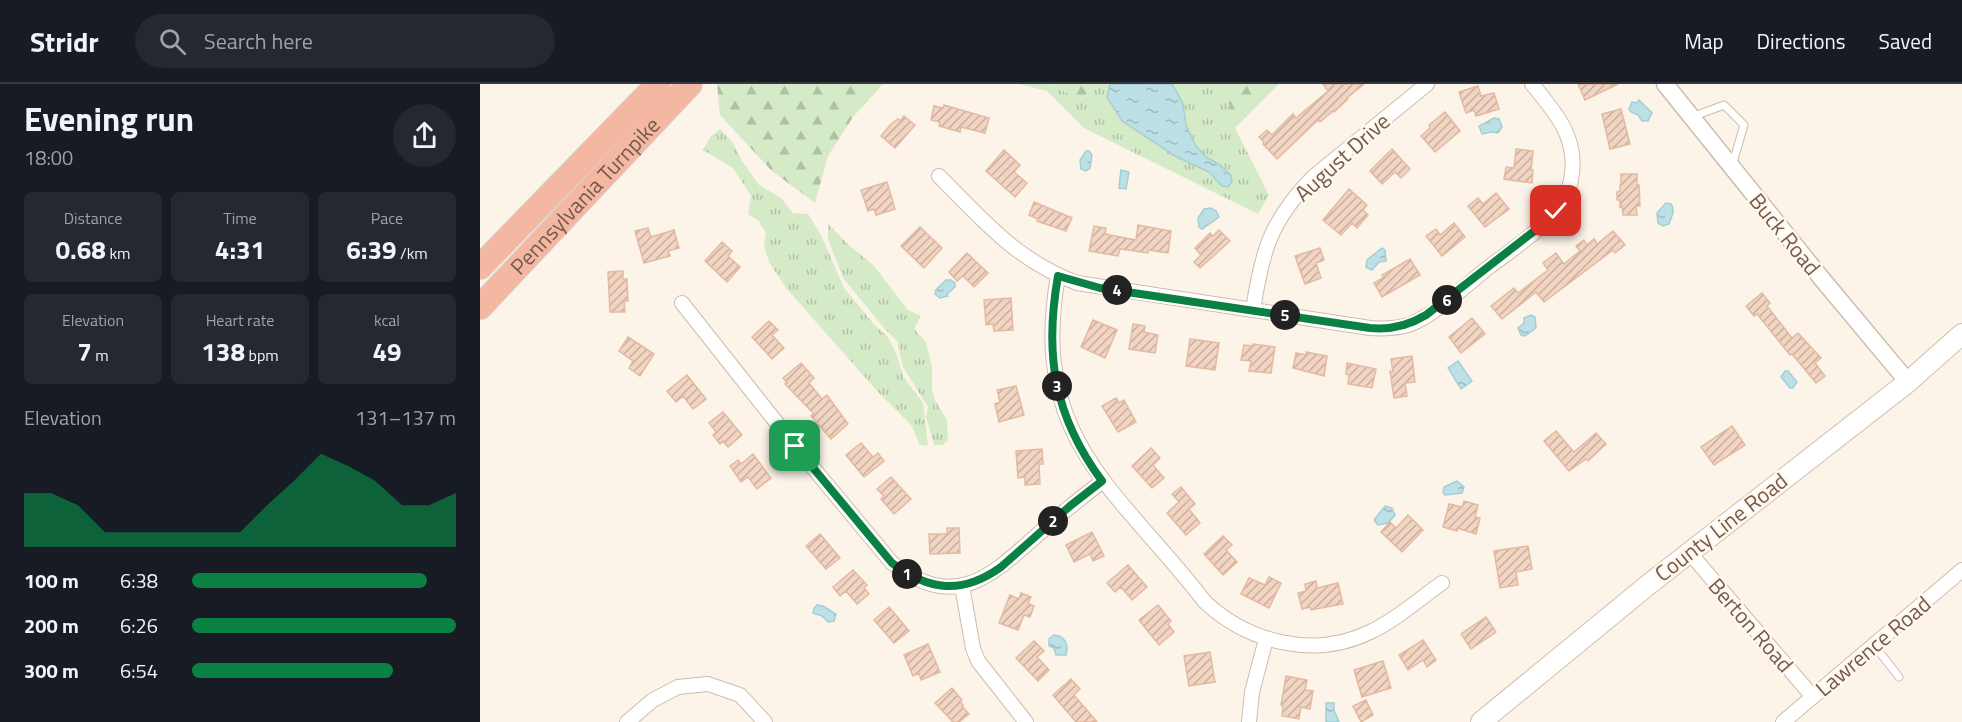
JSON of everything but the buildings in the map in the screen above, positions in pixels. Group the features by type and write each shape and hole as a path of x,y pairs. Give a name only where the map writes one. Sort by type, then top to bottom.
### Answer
{"highway":[{"name":"Pennsylvania Turnpike","path":"480,267 658,84"},
{"name":"Pennsylvania Turnpike","path":"480,307 690,84"}],"main road":[{"name":"County Line Road","path":"1481,722 1689,552 1908,382 1962,334"}],"street":[{"name":"August Drive","path":"1253,310 1264,252 1284,210 1312,178 1427,84"},
{"path":"939,176 1017,251 1058,276 1100,288 1381,329 1405,325 1426,315 1542,225 1556,211 1568,189 1572,175 1573,158 1570,141 1560,120 1532,84"},
{"name":"Buck Road","path":"1667,85 1908,382"},
{"path":"1058,276 1051,332 1056,380 1064,411 1075,437 1102,481 1205,602 1233,623 1266,639 1300,645 1326,645 1344,642 1380,627 1442,582"},
{"path":"682,303 795,446 892,563 905,573 924,582 938,586 962,586 984,578 1001,567 1102,481"},
{"name":"Berton Road","path":"1689,552 1813,697"},
{"name":"Lawrence Road","path":"1783,722 1962,570"},
{"path":"962,586 973,648 978,660 1026,722"},
{"path":"1249,722 1251,692 1266,639"},
{"path":"627,722 653,700 678,687 708,684 740,695 765,722"}],"lane":[{"path":"1692,117 1724,105 1744,125 1731,166"},
{"path":"1874,645 1899,677"}],"green space":[{"path":"717,84 883,84 853,117 828,156 815,203 772,171 720,115"},
{"path":"1019,84 1049,84 1083,100 1094,84 1218,84 1227,96 1235,128 1269,195 1258,214 1084,128 1047,91"},
{"path":"1049,84 1094,84 1083,100"},
{"path":"1218,84 1279,84 1235,128 1227,96"},
{"path":"720,129 733,143 742,161 759,185 781,198 793,213 808,214 822,237 844,288 873,323 888,337 904,378 923,403 928,446 920,445 912,426 878,392 786,288 769,262 764,246 766,233 759,221 748,214 751,196 733,168 703,150 711,136"},
{"path":"828,224 874,266 908,310 921,316 914,329 926,342 932,367 932,390 947,420 948,441 942,445 934,445 926,417 928,407 903,367 897,341 843,278 828,239"}],"water":[{"path":"1110,84 1172,84 1183,104 1186,125 1196,146 1206,157 1231,175 1232,182 1228,187 1222,186 1209,172 1175,156 1122,121 1107,97"},
{"path":"1639,100 1652,113 1648,121 1642,121 1629,109 1632,102 1637,103"},
{"path":"1494,118 1499,119 1502,127 1498,133 1482,134 1479,126"},
{"path":"1086,151 1092,155 1090,168 1086,171 1081,169 1080,160"},
{"path":"1121,170 1129,172 1126,189 1119,188"},
{"path":"1666,203 1671,204 1673,212 1669,224 1663,226 1658,223 1657,213"},
{"path":"1211,208 1219,217 1202,229 1199,227 1198,218 1204,209"},
{"path":"1382,248 1385,250 1386,261 1379,262 1372,270 1366,267 1367,260"},
{"path":"946,280 955,283 955,287 947,294 948,296 940,298 935,294 936,290"},
{"path":"1531,315 1535,317 1536,328 1525,336 1521,335 1518,328 1524,323 1524,318"},
{"path":"1458,361 1472,381 1461,389 1448,368"},
{"path":"1785,371 1788,371 1797,382 1793,388 1790,388 1781,377"},
{"path":"1457,481 1464,487 1462,493 1445,495 1444,487"},
{"path":"1385,506 1392,508 1395,515 1388,523 1378,525 1374,520"},
{"path":"817,605 836,614 834,621 828,622 822,616 813,613"},
{"path":"1054,635 1065,641 1066,655 1056,655 1054,648 1049,646 1049,639"},
{"path":"1326,703 1334,703 1339,722 1326,722"}],"route":[{"path":"795,446 892,563 905,573 924,582 938,586 962,586 991,575 1102,481 1075,437 1059,396 1053,364 1051,332 1058,276 1100,288 1370,328 1397,328 1426,315 1460,290 1542,225 1556,211"}]}
